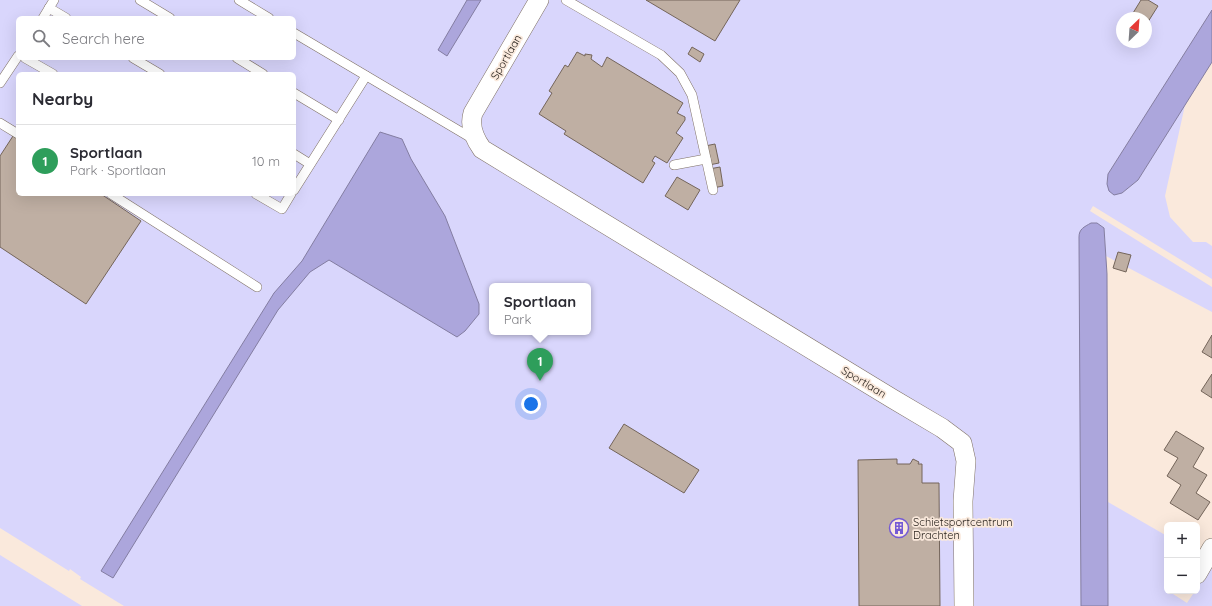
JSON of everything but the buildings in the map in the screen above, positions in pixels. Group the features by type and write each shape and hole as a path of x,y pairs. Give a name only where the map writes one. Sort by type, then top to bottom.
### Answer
{"street":[{"name":"Sportlaan","path":"539,0 473,112 471,118 472,132 476,141 482,149 942,428 962,443 966,461 963,501 964,606"},
{"path":"1200,569 1212,548"}],"lane":[{"path":"140,0 167,16"},
{"path":"239,0 266,16"},
{"path":"566,0 661,55 680,73 692,94 713,190"},
{"path":"44,16 52,4 64,16"},
{"path":"296,34 476,141"},
{"path":"0,83 16,59"},
{"path":"28,60 50,72"},
{"path":"136,60 157,72"},
{"path":"239,60 260,72"},
{"path":"296,187 366,76"},
{"path":"296,94 339,120"},
{"path":"0,123 16,133"},
{"path":"296,155 310,164"},
{"path":"674,165 706,159"},
{"path":"114,196 257,287"},
{"path":"259,196 282,209 291,196"}],"shaded area":[{"path":"0,0 1212,0 1212,10 1108,174 1107,183 1122,193 1138,180 1185,105 1165,196 1170,217 1193,242 1206,242 1212,246 1212,279 1093,206 1090,211 1212,287 1212,312 1106,256 1104,228 1079,237 1081,606 124,606 80,579 81,577 70,569 69,571 0,528"},
{"path":"467,0 481,0 447,56 438,50"},
{"path":"1212,10 1212,62 1138,180 1122,193 1114,195 1109,191 1107,184 1108,174"},
{"path":"380,132 402,139 411,159 445,216 479,304 479,314 465,331 457,337 329,260 310,272 278,310 113,578 101,571 274,293 302,261"},
{"path":"1091,223 1097,223 1104,228 1107,274 1108,606 1081,606 1079,234 1084,227"},
{"path":"1108,502 1164,534 1164,594 1173,594 1187,603 1193,594 1200,594 1200,582 1212,562 1212,606 1108,606"},
{"path":"0,555 82,606 0,606"}],"place":[{"name":"Sportlaan","path":"540,381"},
{"name":"Schietsportcentrum Drachten","path":"899,528"}]}
